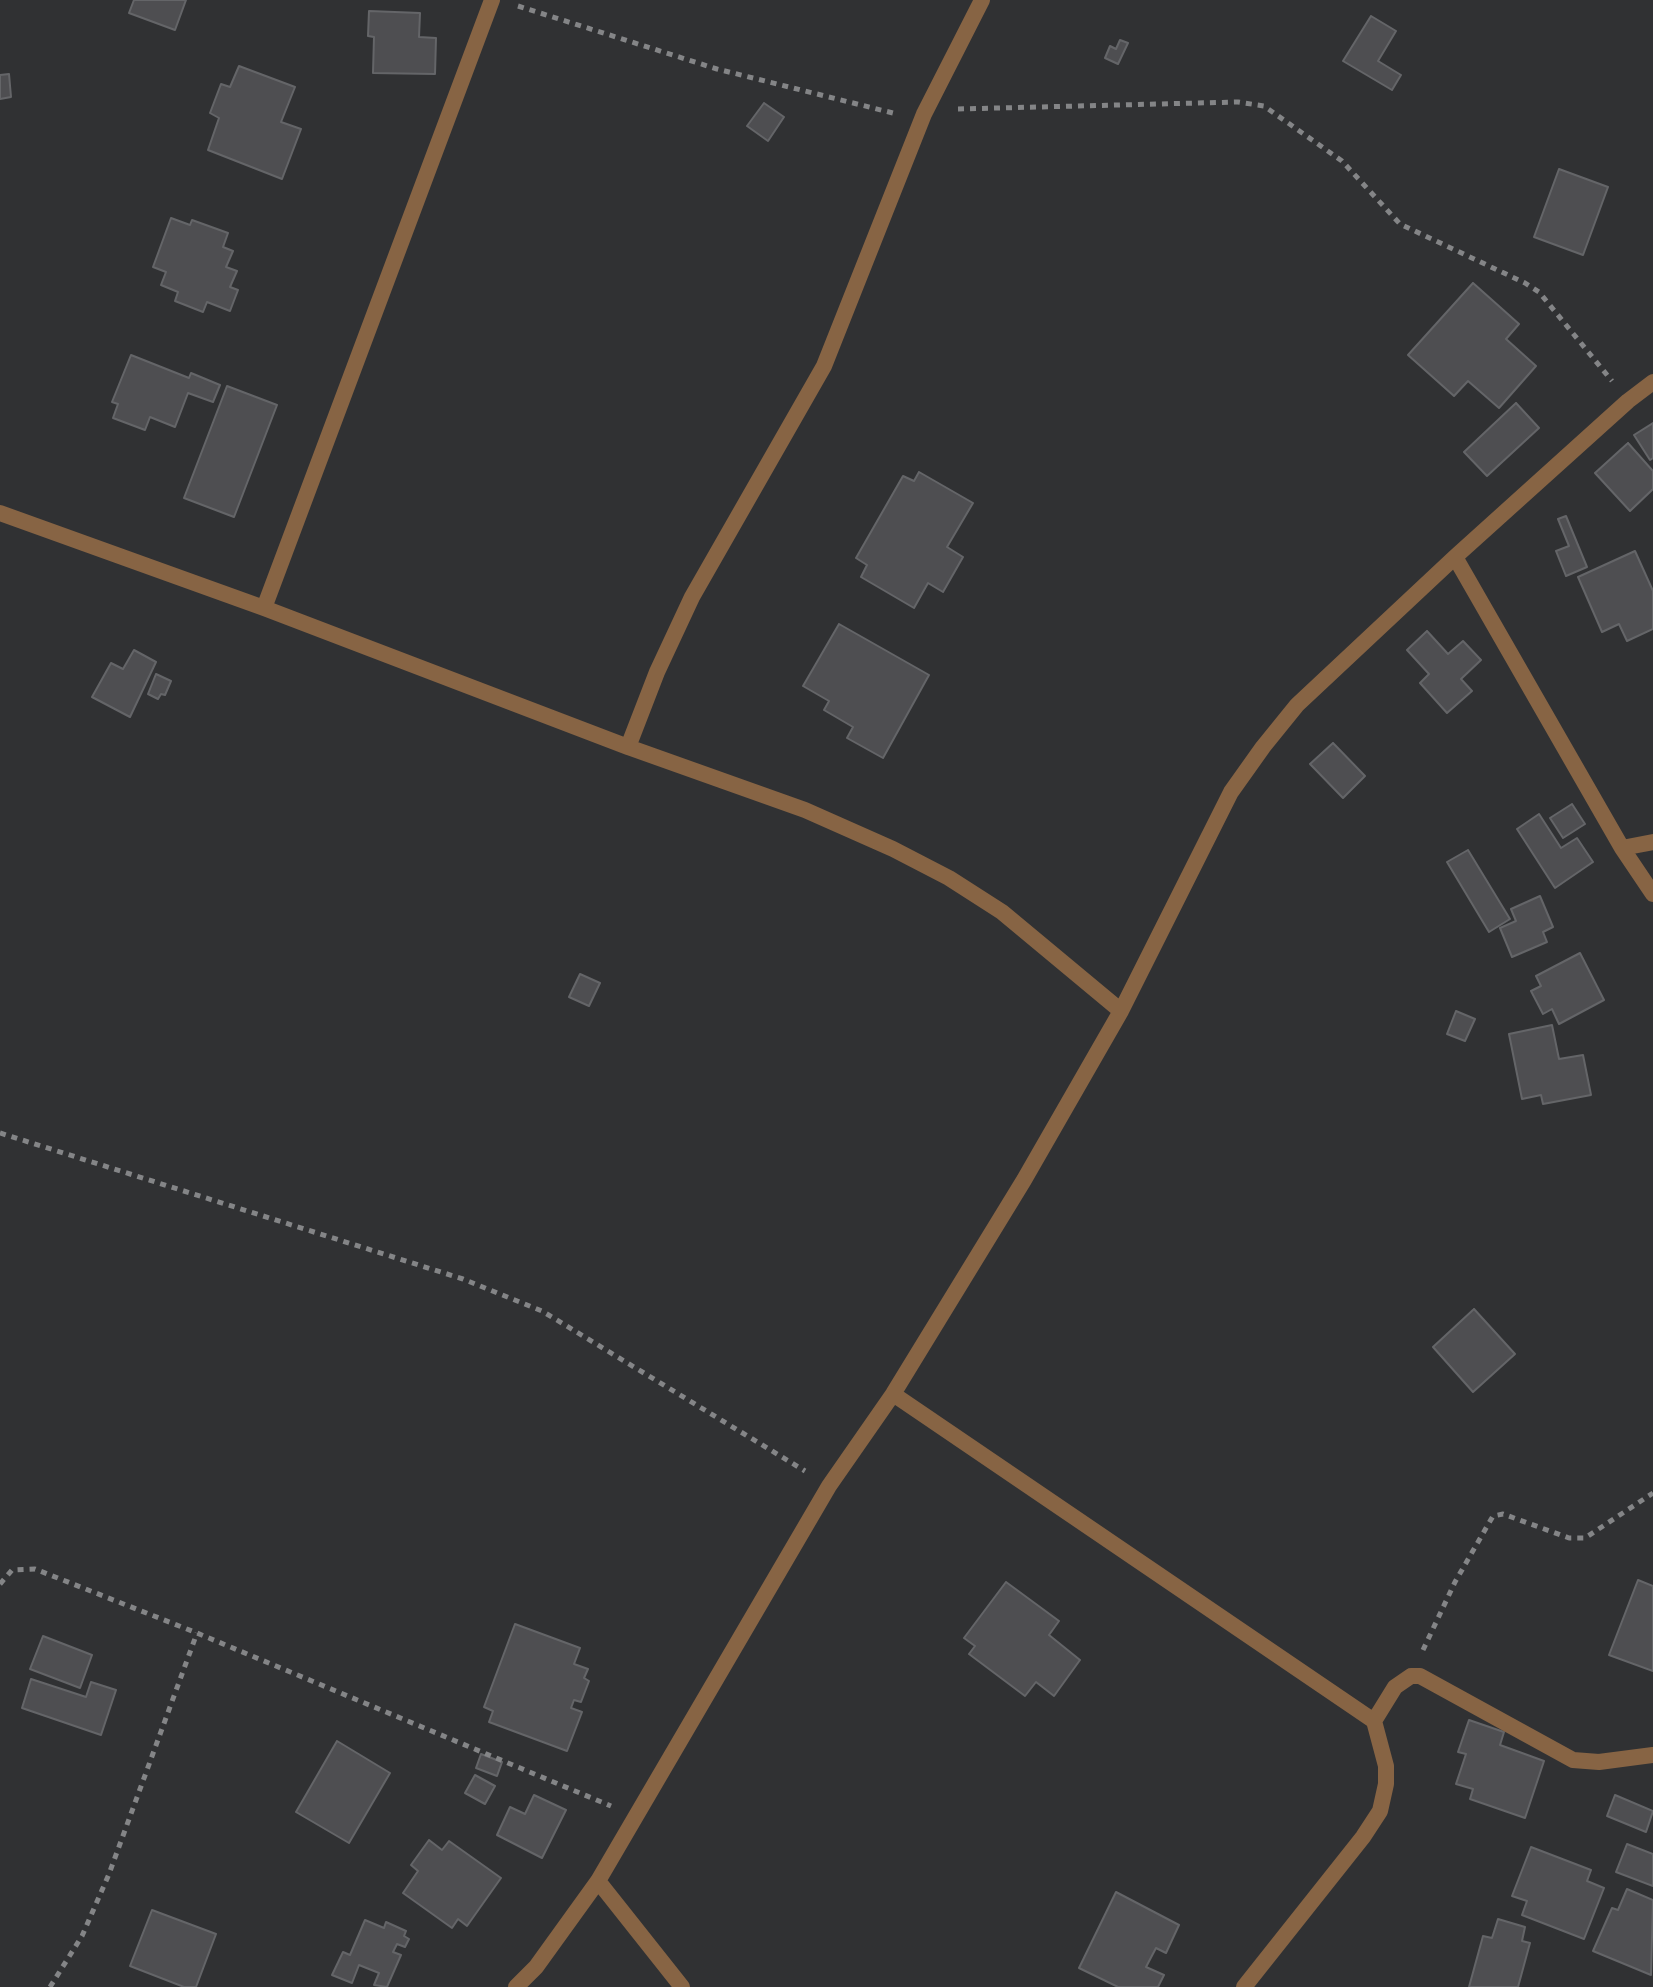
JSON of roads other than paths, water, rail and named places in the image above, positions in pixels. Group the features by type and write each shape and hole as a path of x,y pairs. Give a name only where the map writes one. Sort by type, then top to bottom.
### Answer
{"street":[{"path":"264,608 492,0"},
{"path":"628,747 657,672 692,597 824,366 924,114 982,0"},
{"path":"516,1987 536,1967 598,1881 829,1486 893,1394 1024,1180 1121,1011 1231,792 1297,705 1455,557 1653,382"},
{"path":"0,513 805,810 893,849 949,878 1002,912 1121,1011"},
{"path":"1455,557 1622,848 1653,894"},
{"path":"1622,848 1653,842"},
{"path":"893,1394 1374,1721 1386,1766 1380,1811 1363,1837 1244,1987"},
{"path":"1374,1721 1395,1687 1411,1676 1427,1679 1573,1760 1599,1762 1653,1755"},
{"path":"598,1881 682,1987"}]}
